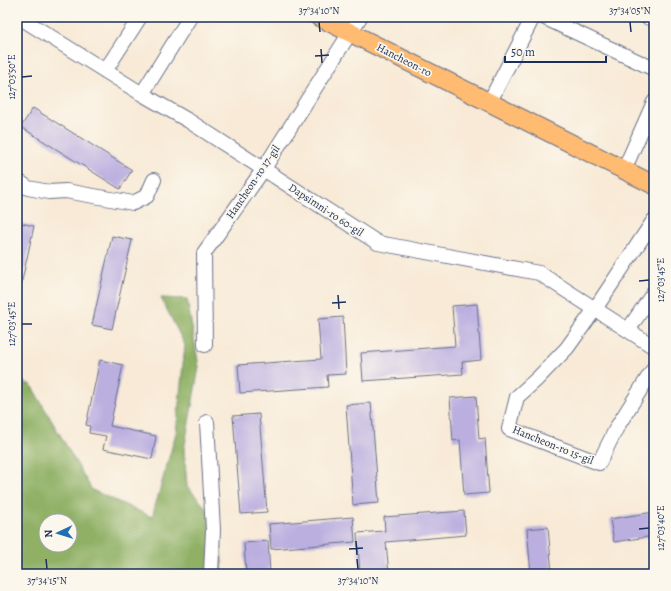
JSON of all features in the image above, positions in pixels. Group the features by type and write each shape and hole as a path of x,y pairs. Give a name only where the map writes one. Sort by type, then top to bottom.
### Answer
{"main road":[{"name":"Hancheon-ro","path":"319,17 654,185"}],"street":[{"name":"Dapsimni-ro 60-gil","path":"19,17 142,94 189,120 263,170 378,243 539,273 654,347"},
{"path":"105,71 140,17"},
{"path":"142,94 190,17"},
{"name":"Hancheon-ro 17-gil","path":"204,345 204,253 263,170 360,17"},
{"path":"489,102 533,17"},
{"path":"543,17 654,69"},
{"path":"647,17 654,20"},
{"path":"624,170 654,103"},
{"path":"17,180 28,188 48,192 66,191 134,203 147,196 154,180"},
{"name":"Hancheon-ro 15-gil","path":"654,220 595,309 567,348 538,379 517,397 508,429 599,464 617,427 654,368"},
{"path":"628,330 654,292"},
{"path":"207,422 212,530 211,574"}],"green space":[{"path":"161,298 187,299 199,367 184,450 187,486 219,523 223,574 17,574 17,379 31,385 92,490 152,517 176,433 185,345"}],"building":[{"path":"33,108 132,170 120,189 21,127"},
{"path":"17,222 34,226 18,299 17,299"},
{"path":"112,236 132,240 112,329 92,325"},
{"path":"477,304 481,360 462,362 463,374 363,381 361,353 455,346 452,306"},
{"path":"343,317 346,374 327,375 328,387 240,393 238,365 321,359 318,319"},
{"path":"100,360 123,365 110,426 156,436 152,459 103,449 106,436 89,433 90,426 86,425"},
{"path":"476,396 479,439 485,438 489,493 464,495 460,440 453,441 450,398"},
{"path":"371,403 379,503 353,505 346,405"},
{"path":"259,414 267,512 241,514 233,416"},
{"path":"464,511 466,535 386,542 389,574 360,574 357,533 385,531 384,517"},
{"path":"654,512 654,536 614,542 610,519"},
{"path":"353,517 355,542 271,549 269,524"},
{"path":"548,527 552,574 531,574 527,529"},
{"path":"268,541 270,574 246,574 244,543"}]}
